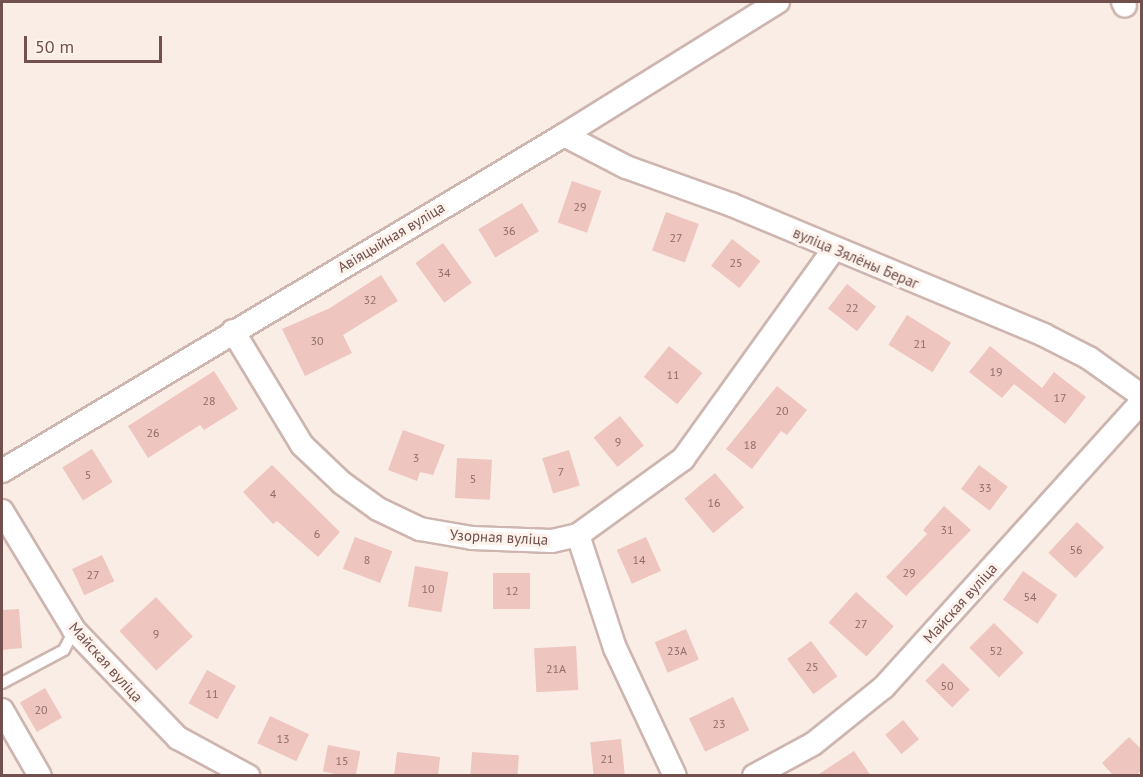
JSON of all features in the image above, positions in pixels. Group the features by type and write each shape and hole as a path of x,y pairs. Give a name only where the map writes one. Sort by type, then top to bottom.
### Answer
{"street":[{"name":"Авіяцыйная вуліца","path":"2,471 564,135 778,2"},
{"name":"вуліца Зялёны Бераг","path":"564,135 626,167 732,205 833,250 1044,335 1089,357 1142,396"},
{"name":"Узорная вуліца","path":"233,331 302,445 342,483 378,508 420,530 472,538 552,541 578,535 683,459 833,250"},
{"name":"Майская вуліца","path":"754,776 813,744 884,687 1142,401"},
{"name":"Майская вуліца","path":"2,511 74,630 178,738 248,776"},
{"path":"578,535 615,648 675,776"},
{"path":"2,710 40,776"}],"lane":[{"path":"2,683 64,650 74,630"}],"building":[{"path":"572,181 601,191 587,233 558,223"},
{"path":"522,203 539,231 495,258 478,229"},
{"path":"666,212 699,224 685,262 652,251"},
{"path":"732,239 760,261 739,288 711,266"},
{"path":"443,243 472,283 444,303 415,263"},
{"path":"381,275 398,301 343,335 352,353 305,376 282,329 330,308"},
{"path":"847,284 876,307 857,331 828,308"},
{"path":"907,315 951,343 933,372 888,345"},
{"path":"669,346 702,373 677,404 644,377"},
{"path":"990,346 1042,388 1054,372 1086,397 1065,424 1014,384 1002,398 969,372"},
{"path":"214,371 238,409 204,430 200,425 148,458 128,426"},
{"path":"777,386 807,410 787,435 781,431 752,469 726,449"},
{"path":"620,416 644,446 617,467 594,437"},
{"path":"403,430 445,445 433,475 420,472 417,481 388,470"},
{"path":"92,449 113,482 83,501 62,468"},
{"path":"569,450 580,485 553,494 542,458"},
{"path":"457,458 492,460 490,500 455,498"},
{"path":"272,465 340,532 318,557 277,521 273,524 243,492"},
{"path":"979,465 1008,487 990,511 961,489"},
{"path":"715,473 744,507 713,533 684,499"},
{"path":"944,506 971,530 906,596 886,577 927,534 923,530"},
{"path":"1077,522 1104,547 1075,578 1048,553"},
{"path":"355,537 392,551 380,583 343,569"},
{"path":"646,537 661,571 632,584 617,550"},
{"path":"102,555 114,581 84,595 72,569"},
{"path":"415,566 448,572 441,612 408,606"},
{"path":"1023,571 1057,595 1037,624 1003,600"},
{"path":"493,573 530,573 530,609 493,609"},
{"path":"856,592 894,626 866,657 829,622"},
{"path":"156,597 193,636 156,671 119,631"},
{"path":"19,609 22,648 2,650 2,610"},
{"path":"994,623 1024,653 999,677 969,648"},
{"path":"686,629 699,659 668,673 655,642"},
{"path":"811,641 837,676 814,694 787,659"},
{"path":"576,646 578,690 536,692 534,648"},
{"path":"943,663 970,690 952,708 925,681"},
{"path":"207,670 236,686 217,719 189,703"},
{"path":"45,688 62,717 37,732 20,702"},
{"path":"733,697 749,730 705,752 689,718"},
{"path":"270,716 309,734 296,761 257,743"},
{"path":"903,720 919,739 901,754 885,735"},
{"path":"1129,737 1142,750 1142,770 1136,776 1114,776 1102,763"},
{"path":"621,739 625,776 594,776 590,742"},
{"path":"328,745 360,751 356,776 323,772"},
{"path":"854,751 871,776 816,776"},
{"path":"397,752 440,757 438,776 394,776"},
{"path":"472,752 519,755 517,776 470,776"}]}
